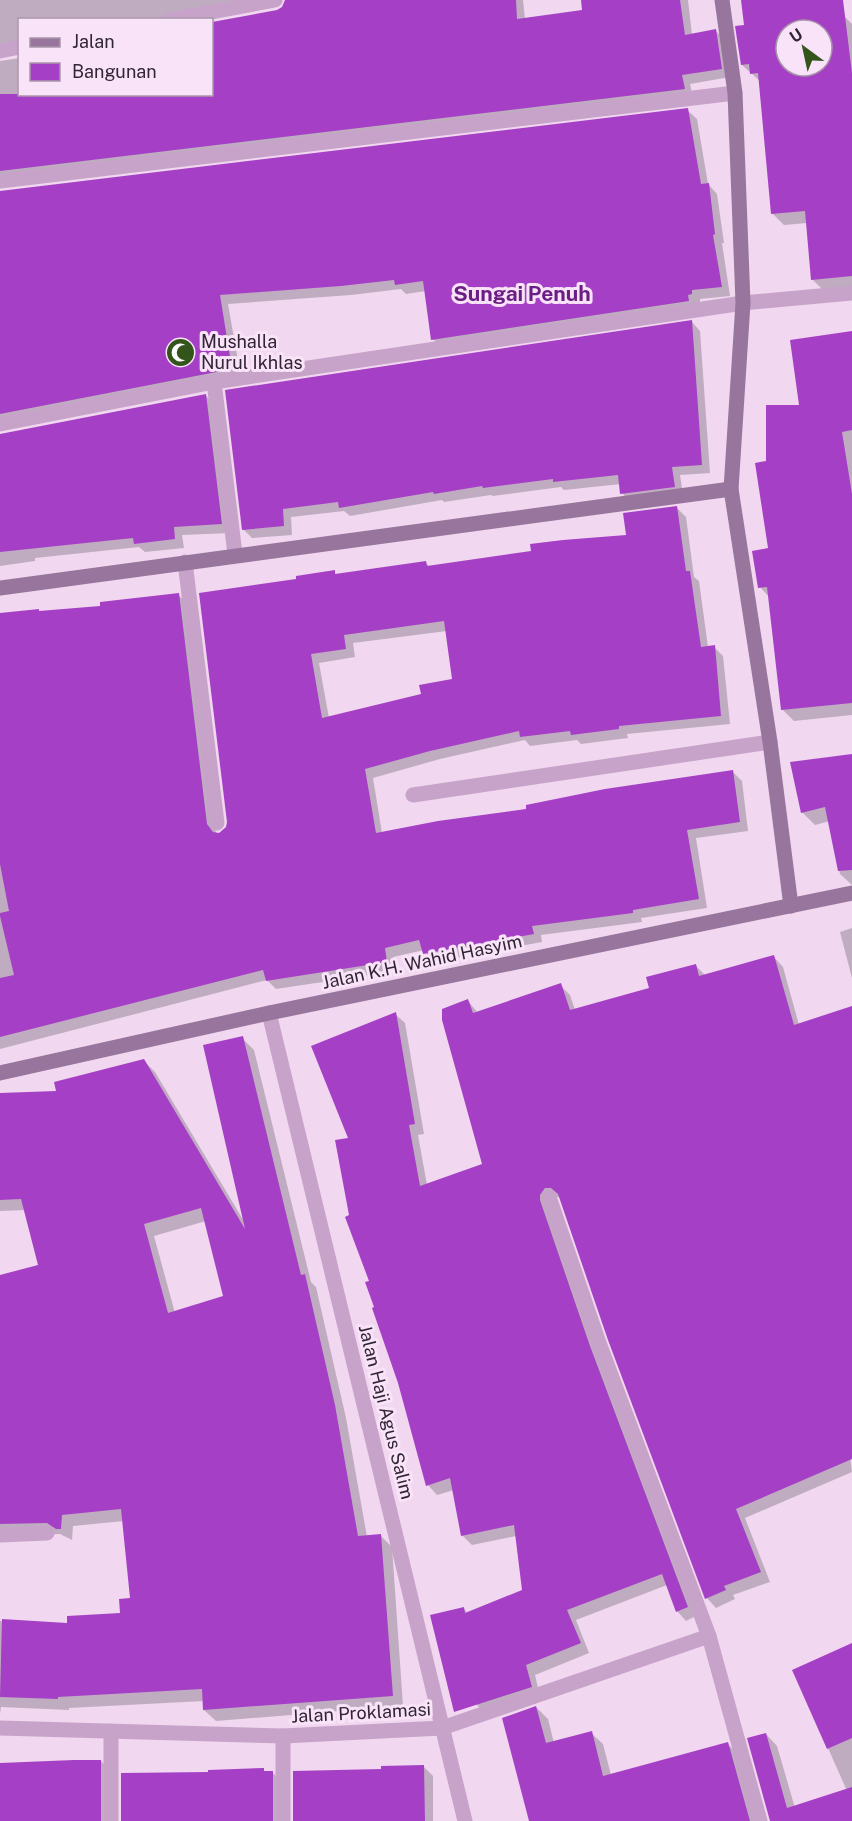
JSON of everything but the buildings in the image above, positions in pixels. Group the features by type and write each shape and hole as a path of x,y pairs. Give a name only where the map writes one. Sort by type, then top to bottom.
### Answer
{"street":[{"path":"180,18 275,0"},
{"path":"722,0 735,93 743,303 731,489 770,742 791,906"},
{"path":"0,51 18,47"},
{"path":"0,181 735,93"},
{"path":"0,424 214,382 743,303 852,293"},
{"path":"214,382 235,554"},
{"path":"0,588 235,554 731,489"},
{"path":"185,562 218,823"},
{"path":"413,795 770,742"},
{"name":"Jalan K.H. Wahid Hasyim","path":"0,1072 269,1013 852,893"},
{"name":"Jalan Haji Agus Salim","path":"269,1013 465,1821"},
{"path":"549,1197 599,1343 709,1635 760,1821"},
{"path":"0,1535 47,1533"},
{"name":"Jalan Proklamasi","path":"0,1728 283,1736 442,1728 709,1635"},
{"path":"111,1731 111,1821"},
{"path":"283,1736 283,1821"}],"place":[{"name":"Mushalla Nurul Ikhlas","path":"180,352"}],"district":[{"name":"Sungai Penuh","path":"522,294"}]}
